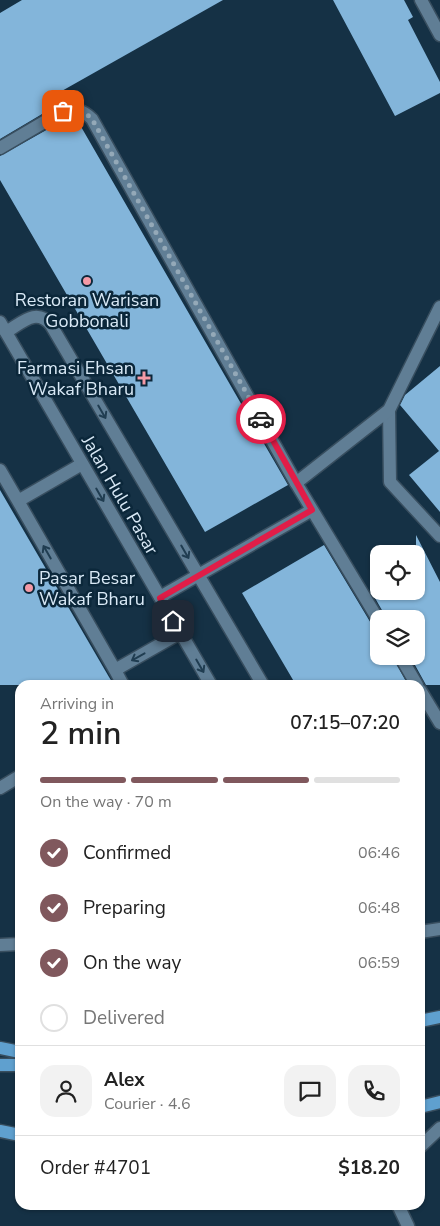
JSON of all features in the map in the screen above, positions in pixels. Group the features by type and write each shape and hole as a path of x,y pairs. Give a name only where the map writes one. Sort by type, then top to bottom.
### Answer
{"main road":[{"path":"425,1020 440,1017"},
{"path":"0,1048 15,1051"},
{"path":"0,1065 15,1065"},
{"path":"425,1106 440,1102"},
{"path":"0,1131 15,1134"},
{"path":"0,1139 15,1140"}],"street":[{"path":"421,0 440,35"},
{"path":"0,148 63,111 79,110 86,113 92,119 296,483 372,610"},
{"path":"296,483 389,410 440,307"},
{"path":"2,330 35,316 41,316 52,325 260,680"},
{"name":"Jalan Hulu Pasar","path":"2,330 207,680"},
{"path":"389,410 390,482 440,536"},
{"path":"18,501 82,464"},
{"path":"0,470 121,680"},
{"path":"160,598 312,510"},
{"path":"115,670 180,633"},
{"path":"405,665 414,680"},
{"path":"425,698 440,723"},
{"path":"0,788 15,779"},
{"path":"425,931 440,929"},
{"path":"0,945 15,944"},
{"path":"425,1142 440,1128"},
{"path":"400,1210 408,1226"}],"building":[{"path":"22,0 223,0 60,92 66,102 59,104 0,139 0,13"},
{"path":"333,0 404,0 413,17 408,20 440,82 440,93 395,116"},
{"path":"76,118 288,485 205,532 0,180 0,156 66,119"},
{"path":"440,366 440,512 409,475 439,451 400,405 405,395"},
{"name":"Pasar Besar Wakaf Bharu","path":"0,490 111,680 15,680 15,685 0,685"},
{"path":"416,535 421,545 416,545"},
{"path":"324,545 370,622 370,665 397,665 405,680 293,680 242,593"},
{"path":"425,553 440,582 440,685 426,685 425,680 415,665 425,665 425,610 382,610 376,600 425,600"}],"way so far":[{"path":"63,111 79,110 86,113 92,119 261,419"}],"place":[{"name":"Restoran Warisan Gobbonali","path":"87,281"},
{"name":"Farmasi Ehsan Wakaf Bharu","path":"144,378"},
{"name":"Pasar Besar Wakaf Bharu","path":"29,588"}],"route":[{"path":"173,621 160,598 312,510 261,419"}]}
